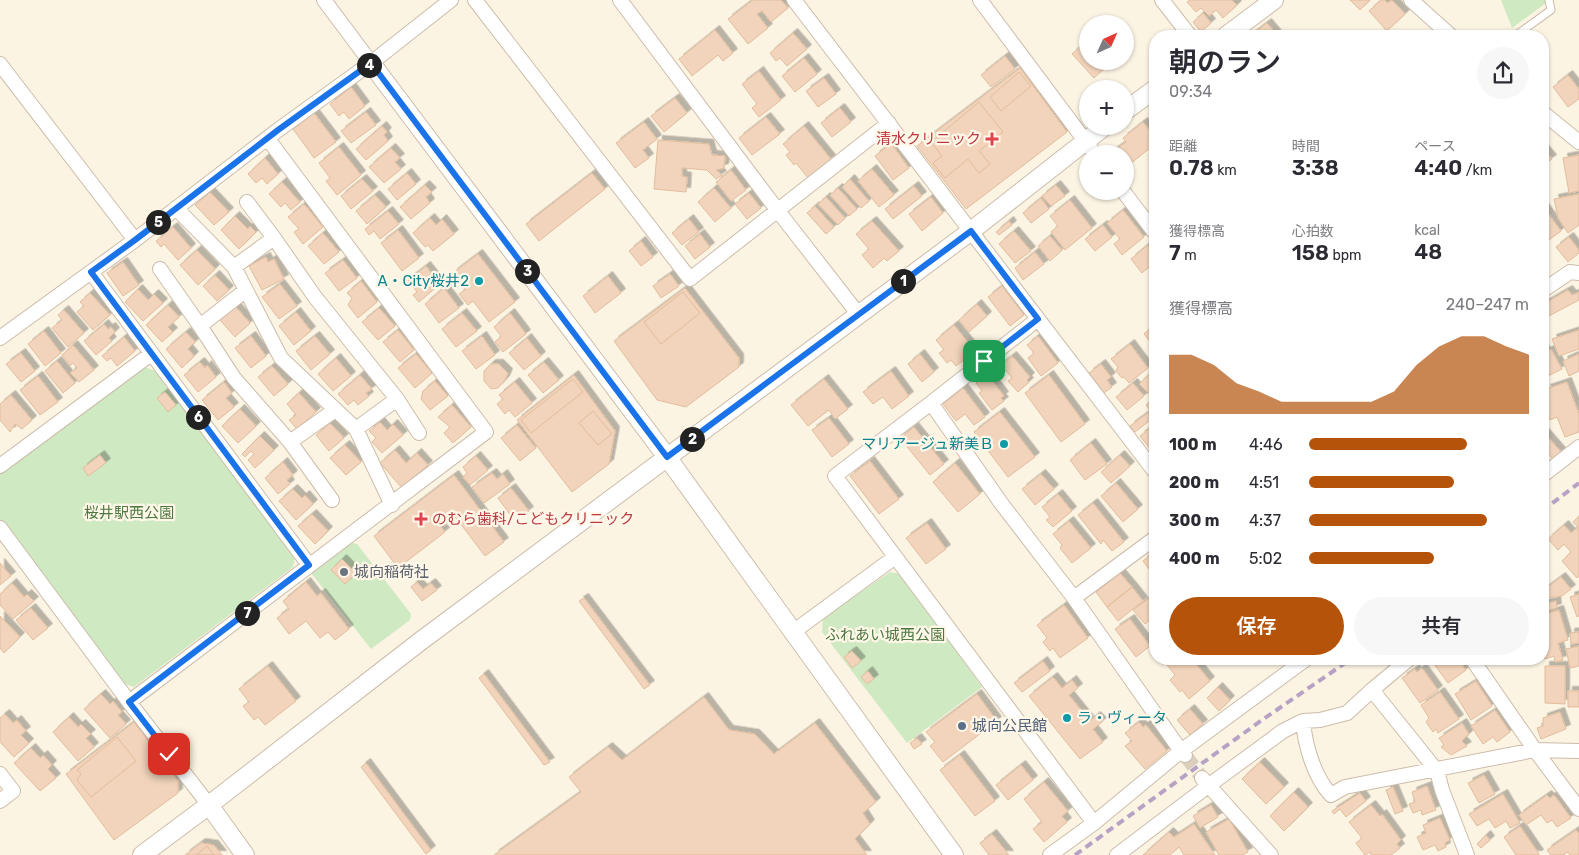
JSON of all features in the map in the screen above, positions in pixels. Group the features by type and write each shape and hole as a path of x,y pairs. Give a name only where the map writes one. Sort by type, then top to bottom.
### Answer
{"street":[{"path":"324,0 667,457 954,855"},
{"path":"0,338 135,240 278,130 371,63 450,0"},
{"path":"475,0 690,280 888,123"},
{"path":"620,0 778,211 859,314"},
{"path":"794,0 1149,464"},
{"path":"980,0 1089,145"},
{"path":"1162,0 1185,30"},
{"path":"1235,30 1274,0"},
{"path":"1411,0 1444,30"},
{"path":"0,64 135,240"},
{"path":"1134,104 1149,93"},
{"path":"1549,118 1579,142"},
{"path":"129,702 309,565 392,505 486,432 268,139"},
{"path":"142,855 209,806 422,640 971,231 1079,155"},
{"path":"1130,200 1149,226"},
{"path":"247,202 315,297 396,399 419,433"},
{"path":"176,208 234,267 281,358 356,429 392,505"},
{"path":"234,267 274,238"},
{"path":"160,269 234,378 290,442 332,500"},
{"path":"91,272 150,354 309,565"},
{"path":"1549,286 1570,272 1579,273"},
{"path":"200,326 246,290"},
{"path":"1038,319 931,404 835,476 1094,823"},
{"path":"0,466 150,354"},
{"path":"356,429 396,399"},
{"path":"931,404 1001,503 1074,598 1183,753"},
{"path":"290,442 335,410"},
{"path":"1549,471 1579,447"},
{"path":"0,528 245,855"},
{"path":"1074,598 1149,542"},
{"path":"793,632 895,557"},
{"path":"1050,855 1094,823 1295,665"},
{"path":"1124,853 1205,782 1283,731 1303,721 1320,720 1347,713 1401,665"},
{"path":"1476,665 1579,809"},
{"path":"1372,690 1437,770 1442,790 1467,855"},
{"path":"1303,721 1305,744 1323,787 1331,795 1345,788 1536,750 1579,751"},
{"path":"0,774 13,791 0,801"},
{"path":"1205,782 1271,855"}],"lane":[{"path":"1523,30 1551,10 1549,0"}],"green space":[{"path":"1501,0 1545,0 1546,3 1512,28"},
{"name":"桜井駅西公園","path":"142,366 155,371 160,377 295,558 293,567 134,687 125,684 0,519 0,474"},
{"path":"352,543 357,544 411,614 410,620 371,649 311,573"},
{"name":"ふれあい城西公園","path":"890,572 900,574 982,687 907,743 822,632 823,618"}],"building":[{"path":"753,0 781,0 788,8 771,22 762,11 757,14 768,28 748,44 728,19"},
{"path":"1190,0 1232,0 1237,5 1223,18 1216,10 1209,16 1201,8 1196,12 1187,2"},
{"path":"1350,0 1370,0 1360,10"},
{"path":"1381,0 1385,0 1387,3 1392,0 1405,14 1386,30 1369,11"},
{"path":"1203,13 1211,23 1203,30 1199,30 1193,22"},
{"path":"1267,23 1273,30 1258,30"},
{"path":"715,30 733,53 723,61 718,55 692,76 679,59"},
{"path":"793,33 807,49 787,66 780,58 776,61 770,53"},
{"path":"1079,48 1079,62 1072,54"},
{"path":"1005,56 1015,69 991,87 981,75"},
{"path":"804,58 817,74 795,92 782,76"},
{"name":"清水クリニック","path":"1020,68 1067,132 966,209 917,146"},
{"path":"1087,70 1103,70 1094,78"},
{"path":"759,71 781,100 759,117 752,108 757,104 742,84"},
{"path":"1019,72 1031,86 1001,111 990,97"},
{"path":"1568,75 1579,89 1579,99 1568,107 1553,87"},
{"path":"824,78 836,94 818,107 806,91"},
{"path":"351,87 365,106 349,119 344,112 339,116 330,104"},
{"path":"675,98 687,113 664,132 651,116"},
{"path":"979,102 1003,132 979,151 990,164 979,173 968,159 945,178 933,163 942,156 931,142"},
{"path":"840,108 851,122 832,137 821,123"},
{"path":"366,112 376,125 351,143 341,131"},
{"path":"314,113 336,142 314,158 293,129"},
{"path":"766,117 780,134 752,155 739,138"},
{"path":"644,122 657,139 643,150 649,158 635,168 616,143"},
{"path":"1143,122 1149,130 1149,149 1134,161 1134,145 1122,145 1126,142 1123,138 1127,135 1134,135 1134,129"},
{"path":"382,126 387,132 384,135 388,141 366,160 356,149"},
{"path":"804,126 831,159 808,178 796,163 794,165 786,155 790,152 783,144"},
{"path":"658,140 709,144 712,155 725,156 724,168 716,170 722,175 716,179 707,170 682,168 682,176 687,177 686,192 654,189"},
{"path":"891,143 909,168 893,180 875,156"},
{"path":"339,147 361,175 337,195 326,181 330,178 319,163"},
{"path":"391,148 400,158 395,162 401,169 384,183 369,167"},
{"path":"1579,155 1579,191 1569,193 1563,158"},
{"path":"265,158 278,174 267,184 262,178 256,183 248,174"},
{"path":"872,169 894,195 879,207 858,181"},
{"path":"731,170 746,190 731,201 716,182"},
{"path":"407,173 416,184 397,200 388,189"},
{"path":"592,173 605,189 539,241 526,224"},
{"path":"362,179 373,191 351,209 341,196"},
{"path":"850,179 869,201 861,208 842,187"},
{"path":"282,182 300,202 291,210 285,203 281,207 269,194"},
{"path":"425,185 432,192 426,197 430,203 411,219 400,207"},
{"path":"1056,185 1065,196 1051,206 1042,196"},
{"path":"914,186 922,196 893,219 885,209"},
{"path":"714,188 731,208 715,222 698,202"},
{"path":"838,188 857,209 849,216 830,195"},
{"path":"210,192 229,212 214,225 195,205"},
{"path":"749,193 761,208 747,219 735,204"},
{"path":"1579,194 1579,225 1568,233 1558,218 1554,199"},
{"path":"375,195 386,207 367,224 356,211"},
{"path":"826,197 845,218 838,225 818,204"},
{"path":"931,197 943,213 922,231 909,214"},
{"path":"1041,198 1049,209 1031,223 1023,213"},
{"path":"1070,200 1092,228 1065,250 1051,232 1058,226 1050,216"},
{"path":"304,204 323,227 303,244 294,232 299,229 288,217"},
{"path":"815,206 834,227 826,234 807,213"},
{"path":"1123,210 1144,237 1122,255 1114,244 1120,239 1107,223"},
{"path":"388,211 399,224 380,239 374,231 369,235 365,229"},
{"path":"1549,215 1561,231 1549,240"},
{"path":"235,216 248,229 250,226 256,232 239,249 221,230"},
{"path":"430,218 436,225 442,219 454,234 433,251 428,245 425,247 413,233"},
{"path":"689,219 699,232 682,245 672,233"},
{"path":"872,221 899,251 887,261 884,258 873,268 862,255 869,249 856,234"},
{"path":"1009,221 1012,225 999,235 996,232"},
{"path":"1103,225 1112,237 1095,251 1085,239"},
{"path":"173,227 191,248 178,260 164,244 161,247 156,241"},
{"path":"398,230 419,258 402,271 381,243"},
{"path":"1014,231 1031,251 1015,263 999,244"},
{"path":"323,233 339,252 324,264 308,246"},
{"path":"700,234 710,247 695,259 685,246"},
{"path":"1050,236 1062,250 1050,261 1038,246"},
{"path":"1569,237 1579,250 1579,253 1568,262 1556,247"},
{"path":"641,241 653,257 641,266 629,251"},
{"path":"1148,245 1149,246 1149,267 1142,273 1131,259"},
{"path":"197,250 215,269 198,285 180,265"},
{"path":"1035,252 1044,264 1023,280 1015,268"},
{"name":"A・City桜井2","path":"478,254 515,302 489,322 473,301 468,305 459,294 466,289 453,273"},
{"path":"266,257 268,262 274,259 284,279 262,290 249,266"},
{"path":"343,260 357,278 339,291 325,273"},
{"path":"123,262 139,285 123,296 107,273"},
{"path":"426,266 440,284 419,302 413,295 417,292 408,280"},
{"path":"670,274 679,286 661,298 653,286"},
{"path":"215,275 229,290 217,301 203,286"},
{"path":"608,276 621,293 595,313 583,296"},
{"path":"361,281 377,302 358,318 348,305 352,298 347,293"},
{"path":"280,284 297,306 279,319 262,297"},
{"path":"1002,286 1024,315 1010,326 988,297"},
{"path":"444,288 459,308 439,323 425,304"},
{"path":"685,288 739,358 739,367 686,407 657,400 614,341"},
{"path":"138,289 148,300 154,294 163,303 143,321 125,302"},
{"path":"1568,290 1572,295 1579,292 1579,300 1549,316 1549,301"},
{"path":"683,292 700,313 661,344 644,322"},
{"path":"90,293 110,315 93,330 77,312 84,306 80,302"},
{"path":"977,304 987,316 969,332 959,320"},
{"path":"168,305 179,317 168,327 173,332 162,342 146,325"},
{"path":"235,306 250,323 235,337 220,320"},
{"path":"379,308 395,326 378,340 362,322"},
{"path":"64,310 84,333 68,347 52,328 62,320 58,315"},
{"path":"296,312 311,331 294,345 279,326"},
{"path":"462,313 477,331 456,347 442,329"},
{"path":"510,313 526,334 503,352 495,342 501,336 494,327"},
{"path":"104,324 108,329 111,327 115,332 109,338 112,341 96,355 84,341"},
{"path":"954,325 975,351 956,366 951,360 947,363 939,353 944,350 936,340"},
{"path":"1149,329 1149,340 1144,334"},
{"path":"398,330 414,350 400,362 383,342"},
{"path":"1579,330 1579,349 1559,356 1552,339"},
{"path":"44,331 61,353 45,366 28,344"},
{"path":"186,332 195,342 188,349 194,356 182,368 166,349"},
{"path":"251,336 266,356 251,368 235,348"},
{"path":"315,336 330,354 311,370 296,351"},
{"path":"482,336 495,355 476,369 462,351"},
{"path":"1038,336 1058,363 1041,376 1028,358 1034,353 1027,345"},
{"path":"124,337 135,351 117,366 111,358 107,361 102,356"},
{"path":"527,338 541,356 524,370 509,353"},
{"path":"1130,344 1148,368 1129,383 1116,371 1118,367 1111,359"},
{"path":"73,345 94,370 79,382 70,373 77,368 73,363 70,366 62,355"},
{"path":"1551,349 1562,369 1549,376 1549,350"},
{"path":"21,353 35,371 21,382 6,364"},
{"path":"416,354 432,373 415,388 398,368"},
{"path":"920,354 934,372 922,382 908,364"},
{"path":"1579,354 1579,371 1569,376 1563,361"},
{"path":"1012,356 1030,377 1027,380 1029,382 1018,392 1008,381 1012,378 1001,365"},
{"path":"336,358 351,376 333,391 318,374"},
{"path":"57,361 75,383 63,393 45,371"},
{"path":"200,362 205,368 207,365 216,377 198,392 184,375"},
{"path":"544,362 559,380 543,393 528,375"},
{"path":"491,364 499,364 508,373 498,388 491,389 484,381 484,371"},
{"path":"1101,364 1111,377 1107,380 1112,387 1104,393 1089,373"},
{"path":"272,366 288,384 274,396 258,377"},
{"path":"891,371 909,396 892,409 883,397 873,404 863,392"},
{"path":"987,374 1004,396 1001,398 1004,401 992,410 979,393 982,391 976,383"},
{"path":"360,375 372,389 366,393 369,396 358,405 354,400 348,405 338,394"},
{"path":"574,375 615,431 609,464 572,492 517,420"},
{"path":"1049,375 1085,424 1061,442 1025,393"},
{"path":"1149,375 1149,394 1139,384"},
{"path":"38,376 58,402 40,415 20,390"},
{"path":"573,379 583,392 531,433 521,420"},
{"path":"824,379 848,409 835,419 829,410 808,426 791,405"},
{"path":"435,381 448,396 430,410 421,399 423,391"},
{"path":"224,382 232,393 226,398 234,407 218,420 202,400"},
{"path":"515,382 532,403 515,417 509,410 505,414 497,404 503,399 499,395"},
{"path":"1567,382 1579,414 1579,432 1565,437 1557,417 1550,420 1549,388"},
{"path":"1133,383 1144,396 1127,410 1116,397"},
{"path":"963,388 985,417 974,425 965,414 956,421 943,404"},
{"path":"165,392 176,405 168,412 157,398"},
{"path":"299,393 316,412 297,429 289,420 296,415 287,404"},
{"path":"11,395 32,420 22,429 15,424 10,432 0,420 0,404"},
{"path":"452,405 471,427 453,443 444,433 450,427 438,417"},
{"path":"240,409 256,426 238,443 222,426"},
{"path":"593,411 612,434 598,445 579,423"},
{"name":"マリアージュ新美Ｂ","path":"1000,412 1035,457 1008,477 974,432"},
{"path":"1149,412 1149,421 1135,432 1130,426"},
{"path":"829,418 849,444 832,457 812,430"},
{"path":"380,422 387,430 393,424 403,435 382,453 372,442 376,438 369,431"},
{"path":"330,423 344,438 329,451 316,435"},
{"path":"517,425 536,448 520,461 501,438"},
{"path":"914,427 944,464 930,475 900,438"},
{"path":"1149,429 1149,447 1140,436"},
{"path":"260,436 274,450 255,468 248,460 254,454 251,451 245,457 242,454"},
{"path":"1549,438 1561,452 1553,459 1549,455"},
{"path":"1091,443 1107,464 1085,480 1070,460"},
{"path":"345,445 361,462 346,475 330,458"},
{"path":"395,450 406,463 417,453 428,465 402,488 380,463"},
{"path":"100,455 106,463 88,476 83,468"},
{"path":"1120,455 1130,466 1111,483 1101,472"},
{"path":"476,456 488,470 470,485 463,477 467,473 463,467"},
{"path":"870,461 899,499 879,514 850,476"},
{"path":"283,462 293,475 287,480 290,484 278,494 265,478"},
{"path":"955,463 980,494 958,512 933,482"},
{"path":"492,473 497,479 503,474 510,484 484,503 472,487"},
{"path":"1041,474 1054,489 1035,505 1022,489"},
{"name":"のむら歯科/こどもクリニック","path":"454,475 504,542 485,556 453,514 439,525 445,532 398,568 374,536"},
{"path":"1116,483 1138,509 1123,522 1101,496"},
{"path":"511,488 529,511 522,516 518,511 511,516 498,498"},
{"path":"293,489 302,498 305,495 313,504 296,520 279,501"},
{"path":"1058,494 1072,511 1053,527 1046,520 1050,517 1042,507"},
{"path":"1093,503 1124,542 1112,551 1103,540 1101,544 1078,515"},
{"path":"312,514 328,531 315,544 298,526"},
{"path":"1579,516 1579,576 1577,578 1562,561 1571,552 1564,544 1558,550 1549,540 1564,525 1571,533 1578,527 1573,522"},
{"path":"1069,521 1091,548 1072,563 1060,548 1062,545 1053,534"},
{"path":"927,523 946,549 926,564 906,538"},
{"path":"1149,556 1149,569 1143,561"},
{"name":"城向稲荷社","path":"342,559 356,573 345,584 331,570"},
{"path":"0,563 11,576 0,585"},
{"path":"1120,573 1132,587 1107,607 1096,592"},
{"path":"1561,577 1571,589 1562,596 1549,598 1549,586"},
{"path":"306,582 317,596 321,593 349,629 335,640 328,632 320,638 306,621 289,634 277,618 289,609 283,601"},
{"path":"417,582 423,589 431,583 437,590 422,601 411,587"},
{"path":"12,583 24,597 27,594 34,601 13,619 0,605 0,594"},
{"path":"1132,587 1143,601 1118,621 1107,607"},
{"path":"1579,594 1579,616 1577,617 1570,597"},
{"path":"584,598 650,685 644,689 579,601"},
{"path":"1149,598 1149,621 1145,624 1133,610"},
{"path":"1556,601 1557,608 1549,610 1549,603"},
{"path":"1064,605 1088,638 1060,658 1053,648 1050,651 1043,642 1047,638 1037,625"},
{"path":"31,608 48,628 33,640 16,620"},
{"path":"1559,610 1568,640 1558,643 1563,660 1555,662 1554,656 1549,658 1549,613"},
{"path":"0,616 20,637 4,653 0,648"},
{"path":"1130,619 1149,647 1136,657 1115,629"},
{"path":"1579,632 1579,643 1571,644 1570,633"},
{"path":"1579,646 1579,666 1570,668 1566,649"},
{"path":"852,651 861,661 852,668 844,657"},
{"path":"1043,661 1050,671 1022,692 1014,683"},
{"path":"1167,665 1197,665 1210,681 1189,699 1170,680 1175,675"},
{"path":"1435,665 1462,665 1466,670 1448,683"},
{"path":"268,666 296,701 265,725 258,717 254,720 243,706 249,702 239,689"},
{"path":"1545,666 1565,666 1565,704 1545,703"},
{"path":"1422,668 1438,690 1420,703 1402,678 1415,669 1417,672"},
{"path":"868,671 874,679 867,684 861,677"},
{"path":"484,674 550,762 544,765 479,678"},
{"name":"ラ・ヴィータ","path":"1053,677 1062,688 1072,680 1078,688 1069,695 1090,721 1096,716 1102,722 1093,729 1103,742 1080,759 1029,696"},
{"path":"1476,681 1492,706 1471,720 1455,694"},
{"path":"1218,687 1230,700 1219,711 1207,698"},
{"path":"1568,691 1579,691 1579,707 1568,707"},
{"path":"1440,692 1459,719 1438,733 1436,729 1433,732 1426,722 1429,718 1421,705"},
{"path":"101,694 110,704 113,701 122,712 118,715 126,724 110,738 84,709"},
{"name":"城向公民館","path":"977,694 997,721 943,762 930,746 935,742 926,732"},
{"path":"704,697 729,730 755,734 774,754 815,723 876,802 863,813 870,824 855,839 867,855 494,855 581,792 569,777 608,747 622,760"},
{"path":"1190,709 1203,724 1190,735 1177,720"},
{"path":"1495,710 1510,732 1497,742 1493,737 1483,744 1471,726"},
{"path":"1560,712 1566,729 1541,739 1537,728 1543,726 1543,718"},
{"path":"5,714 13,723 17,720 26,731 21,735 29,743 14,757 0,742 0,718"},
{"path":"69,717 78,727 81,724 91,734 86,738 94,747 78,761 53,732"},
{"path":"134,722 178,781 178,793 114,840 66,774"},
{"path":"1139,722 1143,727 1146,725 1167,751 1145,769 1125,746 1132,741 1125,733"},
{"path":"1462,723 1469,734 1462,741 1467,746 1451,755 1441,747 1444,745 1439,738"},
{"path":"117,737 136,761 91,797 77,780 81,774 77,770"},
{"path":"917,738 922,744 914,749 910,743"},
{"path":"31,748 40,758 43,755 52,765 48,769 56,778 40,791 14,763"},
{"path":"960,755 995,801 975,816 940,770"},
{"path":"1260,762 1284,787 1266,804 1242,779"},
{"path":"366,763 431,850 426,854 361,767"},
{"path":"1021,765 1033,780 1008,800 996,785"},
{"path":"1484,775 1495,794 1479,803 1468,783"},
{"path":"1044,782 1068,811 1062,816 1067,822 1044,842 1033,829 1042,822 1024,799"},
{"path":"1427,786 1436,810 1422,815 1421,810 1413,813 1409,804 1415,802 1412,792"},
{"path":"1393,787 1403,811 1395,814 1386,790"},
{"path":"1294,792 1308,807 1284,831 1270,816"},
{"path":"1360,793 1366,801 1346,817 1340,809 1334,814 1332,811"},
{"path":"1503,794 1520,823 1510,828 1506,821 1495,828 1489,819 1477,826 1469,814"},
{"path":"1547,795 1550,798 1554,795 1571,818 1557,827 1552,820 1547,823 1541,815 1526,825 1519,815"},
{"path":"1211,805 1218,817 1200,828 1193,816"},
{"path":"1371,805 1380,816 1382,814 1401,840 1397,844 1400,848 1391,855 1371,855 1370,852 1365,855 1356,843 1362,838 1349,822"},
{"path":"1440,818 1450,840 1445,843 1446,847 1438,851 1435,845 1423,850 1417,837 1426,833 1423,825"},
{"path":"1229,819 1248,852 1242,855 1219,855 1206,832"},
{"path":"1194,824 1215,855 1184,855 1179,847 1170,855 1143,855 1169,832 1174,837"},
{"path":"1520,826 1539,854 1516,855 1504,837"},
{"path":"1576,830 1579,833 1579,855 1570,855 1568,852 1563,855 1551,855 1547,850"},
{"path":"992,834 1009,855 989,855 980,843"},
{"path":"1486,835 1490,840 1481,848 1477,844"},
{"path":"201,843 214,845 222,855 185,855"},
{"path":"207,846 214,855 196,855"}],"tunnel":[{"path":"1185,755 1202,778"}],"railway":[{"path":"1549,506 1579,483"},
{"path":"1075,855 1262,720 1342,665"}],"place":[{"name":"清水クリニック","path":"992,139"},
{"name":"A・City桜井2","path":"479,281"},
{"name":"マリアージュ新美Ｂ","path":"1004,444"},
{"name":"のむら歯科/こどもクリニック","path":"421,519"},
{"name":"城向稲荷社","path":"344,572"},
{"name":"ラ・ヴィータ","path":"1067,718"},
{"name":"城向公民館","path":"962,726"}],"route":[{"path":"169,754 129,702 309,565 150,354 91,272 278,130 371,63 667,457 971,231 1038,319 984,361"}]}
